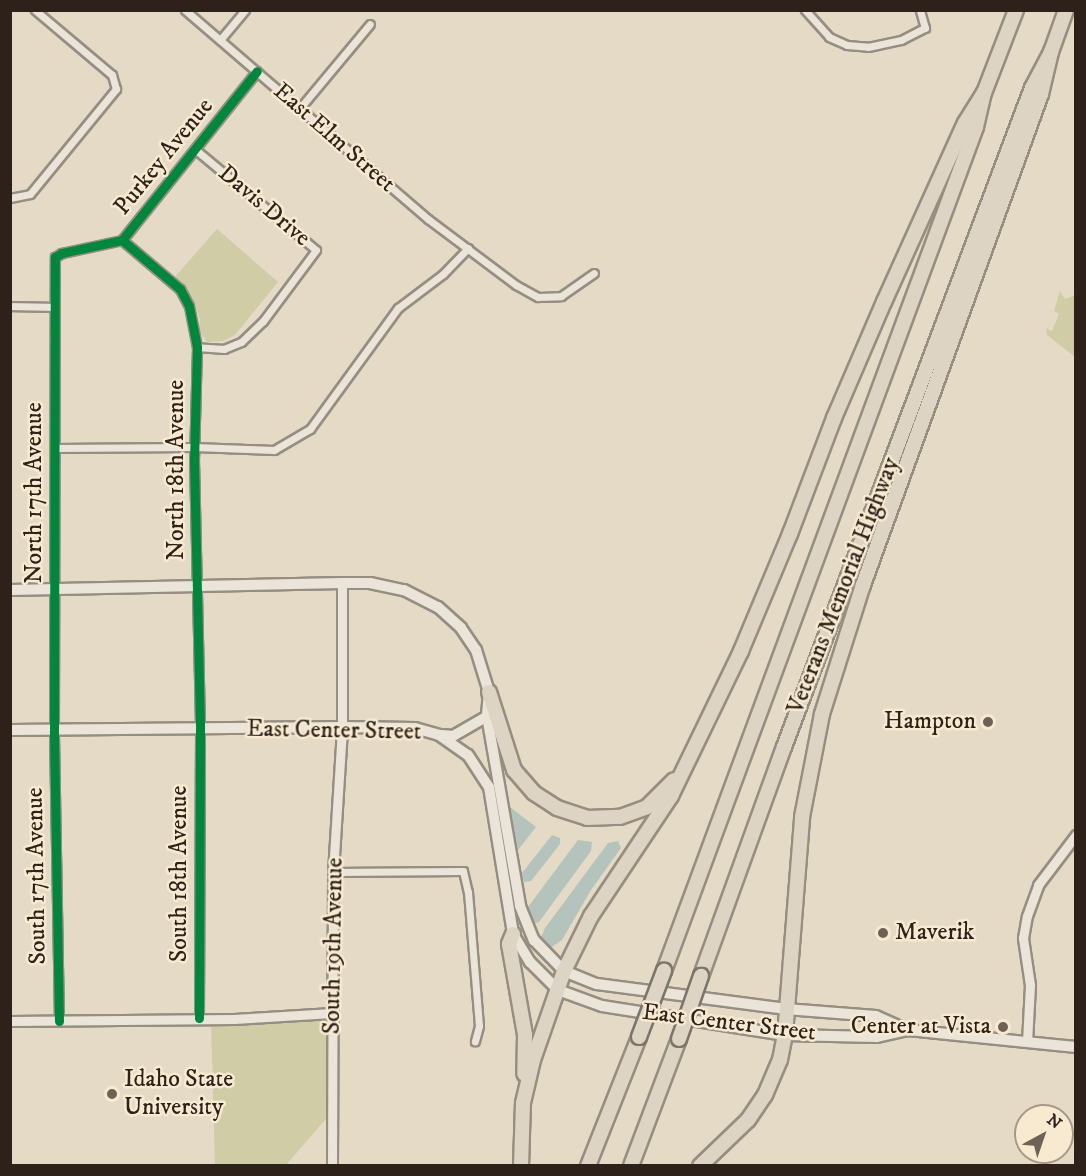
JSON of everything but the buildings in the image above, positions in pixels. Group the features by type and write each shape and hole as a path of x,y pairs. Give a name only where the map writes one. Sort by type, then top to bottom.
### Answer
{"highway":[{"name":"Veterans Memorial Highway","path":"588,1166 664,971 976,127 984,93 1016,10"},
{"name":"Veterans Memorial Highway","path":"631,1166 784,747 1027,100 1051,52 1066,10"},
{"path":"700,1166 736,1134 765,1095 780,1060 785,1035 802,817 822,714 863,585 1041,94 1051,52"},
{"path":"523,1103 533,1060 564,970 591,916 671,796 741,651 834,418 884,302 965,123 984,93"},
{"path":"489,692 514,770 534,793 572,814 604,820 647,807 685,767"},
{"path":"513,934 509,944 525,1035 521,1166"}],"main road":[{"path":"10,590 342,583 370,583 404,590 438,607 461,628 476,650 489,692"},
{"name":"East Center Street","path":"489,692 487,716 520,906 534,940 564,970 597,984 786,1009 876,1016 908,1030 1076,1047"},
{"path":"439,735 453,736 487,716"},
{"name":"East Center Street","path":"10,730 342,727 415,728 439,735 468,755 489,787 513,934 530,962 558,990 602,1006 785,1035 877,1037 908,1030"}],"street":[{"path":"10,198 30,194 116,89 112,75 35,10"},
{"name":"East Elm Street","path":"184,10 428,219 503,276 538,297 561,296 594,273"},
{"path":"220,40 245,10"},
{"path":"805,10 829,37 847,45 868,47 900,40 926,28 920,10"},
{"path":"300,108 370,24"},
{"name":"Purkey Avenue","path":"55,257 62,253 122,240 196,150 256,71"},
{"name":"Davis Drive","path":"196,150 316,250 263,321 242,342 224,349 197,347"},
{"name":"North 18th Avenue","path":"122,240 180,289 189,306 197,347 194,447 200,729"},
{"path":"55,448 194,447 274,450 310,429 399,308 443,274 468,248"},
{"name":"North 17th Avenue","path":"54,730 55,257"},
{"path":"10,306 55,307"},
{"name":"South 19th Avenue","path":"332,1166 333,872 342,727 342,583"},
{"name":"South 18th Avenue","path":"199,1018 200,729"},
{"name":"South 17th Avenue","path":"54,730 58,1021"},
{"path":"1027,1042 1030,985 1023,938 1027,916 1038,885 1076,835"},
{"path":"333,872 463,871 468,892 479,1026 475,1041"},
{"path":"10,1021 332,1013"}],"shaded area":[{"path":"217,229 278,282 235,335 223,341 207,342 199,330 200,320 195,305 174,278"},
{"path":"1060,291 1065,299 1075,295 1075,357 1047,335 1046,328 1052,331 1059,314 1054,311"},
{"path":"510,807 536,827 518,850"},
{"path":"552,835 560,838 560,844 531,881 524,882 522,873"},
{"path":"578,840 592,842 591,851 539,922 532,924 525,911"},
{"path":"618,841 621,848 591,890 562,940 549,949 539,942 545,928 608,843"},
{"path":"332,1018 335,1021 337,1106 286,1165 215,1165 211,1019"}],"cycle path":[{"path":"59,1021 54,730 55,257 62,253 122,240 257,71"},
{"path":"122,240 180,289 189,306 197,347 194,460 200,729 199,1018"}],"place":[{"name":"Hampton","path":"988,722"},
{"name":"Maverik","path":"883,933"},
{"name":"Center at Vista","path":"1003,1027"},
{"name":"Idaho State University","path":"112,1094"}]}
